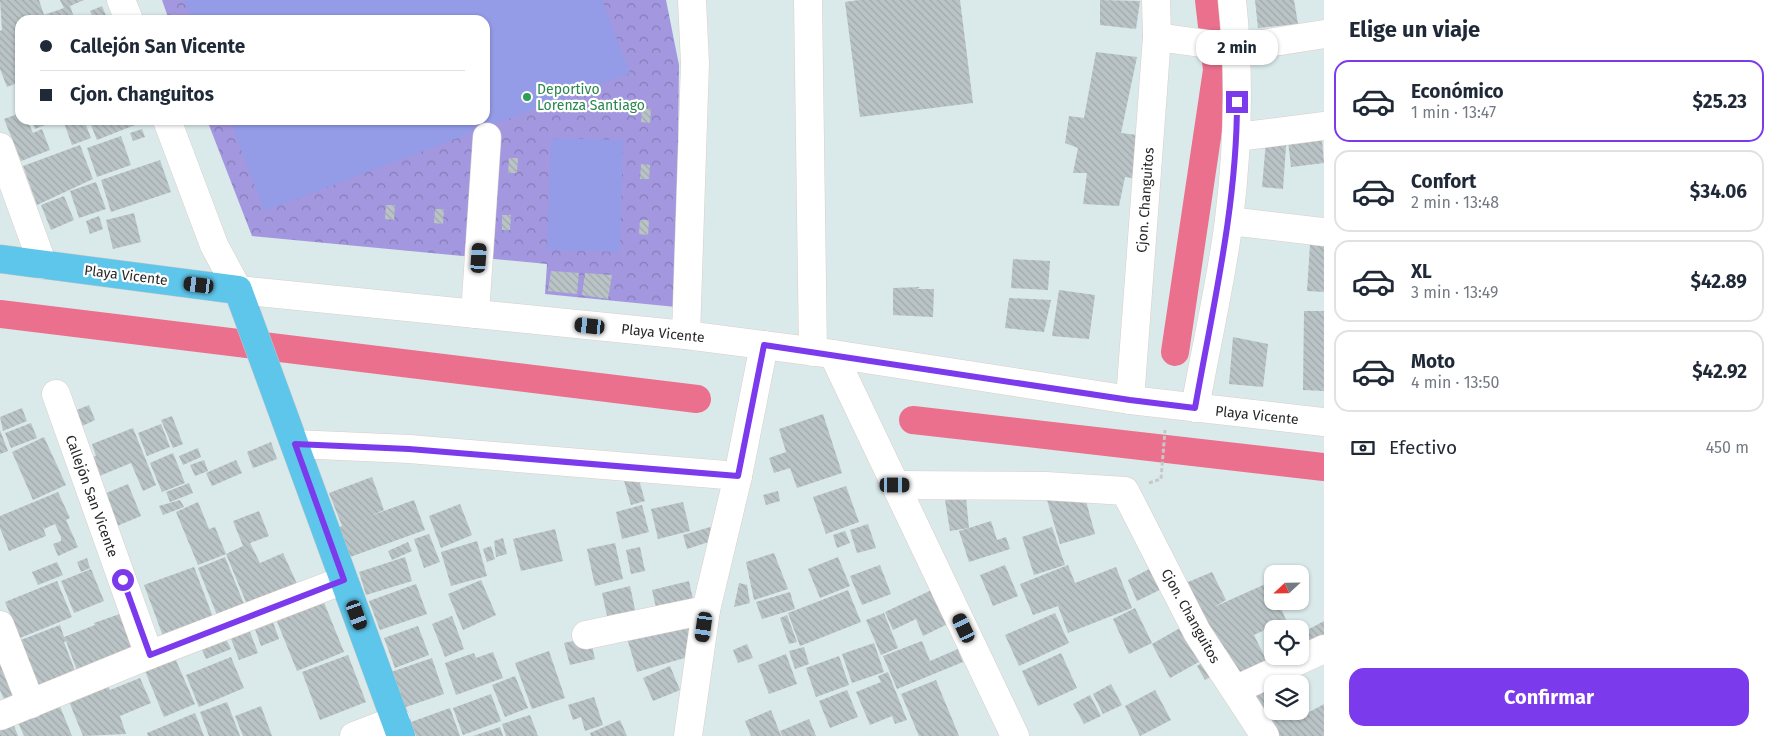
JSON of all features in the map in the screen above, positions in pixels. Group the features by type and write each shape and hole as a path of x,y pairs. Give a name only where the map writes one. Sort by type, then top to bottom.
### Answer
{"main road":[{"name":"Playa Vicente","path":"0,259 238,290"},
{"path":"238,290 398,728"}],"street":[{"path":"121,0 127,15"},
{"path":"138,0 143,15"},
{"path":"686,335 695,63 692,0"},
{"path":"808,0 823,353 895,485 1016,736"},
{"name":"Cjon. Changuitos","path":"1130,400 1165,39 1156,0"},
{"path":"1195,408 1229,222 1237,137 1231,48 1232,0"},
{"path":"1165,39 1231,48 1324,34"},
{"path":"169,125 214,244 238,290"},
{"path":"185,125 227,240 238,290"},
{"path":"1237,137 1324,126"},
{"path":"475,314 488,137"},
{"path":"0,147 43,264"},
{"path":"1229,222 1324,232"},
{"name":"Playa Vicente","path":"238,290 686,335 823,353 1130,400 1324,422"},
{"path":"688,736 706,610 738,476 764,345"},
{"name":"Callejón San Vicente","path":"56,394 150,655"},
{"path":"295,444 409,449 738,476"},
{"name":"Cjon. Changuitos","path":"895,485 1046,486 1125,491 1197,632 1235,690 1255,733"},
{"path":"0,716 150,655 344,580"},
{"path":"586,636 706,610"},
{"path":"0,625 31,704"},
{"path":"1235,690 1324,649"},
{"path":"354,736 398,728"}],"path":[{"path":"1161,479 1165,429"}],"green space":[{"path":"162,0 666,0 679,65 676,307 545,294 547,264 252,236 209,125 490,125 490,15 167,15"}],"shaded area":[{"name":"Deportivo Lorenza Santiago","path":"184,0 602,0 630,73 264,211 232,125 490,125 490,15 190,15"},
{"path":"551,138 623,140 620,252 547,250"}],"building":[{"path":"0,0 39,0 44,15 15,15 15,84 7,87 0,69 0,31 2,30"},
{"path":"60,0 84,0 70,6 73,15 44,15 64,8"},
{"path":"859,0 960,0 973,103 860,117 845,2"},
{"path":"1100,0 1140,1 1136,29 1100,25"},
{"path":"1255,0 1294,0 1298,24 1258,28"},
{"path":"102,6 106,15 92,15 90,11"},
{"path":"1096,52 1137,57 1121,133 1145,136 1139,179 1125,177 1119,206 1083,204 1087,173 1073,173 1078,148 1065,143 1069,116 1084,118"},
{"path":"642,108 651,109 650,123 641,122"},
{"path":"15,115 15,125 29,125 33,133 42,129 50,150 21,161 4,119"},
{"path":"34,125 45,125 35,129"},
{"path":"65,125 86,125 91,138 72,145"},
{"path":"91,125 135,125 97,140"},
{"path":"1321,128 1324,163 1291,167 1287,132"},
{"path":"142,129 145,137 133,141 130,133"},
{"path":"1287,132 1283,189 1262,187 1266,141"},
{"path":"121,136 131,165 97,177 87,148"},
{"path":"80,145 93,179 37,205 23,166"},
{"path":"509,158 518,158 517,173 508,173"},
{"path":"160,160 171,192 111,212 101,180"},
{"path":"641,164 650,165 649,179 640,179"},
{"path":"96,182 106,209 79,218 70,191"},
{"path":"64,196 74,220 51,230 41,205"},
{"path":"386,205 395,205 394,220 385,219"},
{"path":"435,209 444,209 443,224 434,223"},
{"path":"134,213 141,242 113,249 106,220"},
{"path":"502,215 511,215 510,230 502,230"},
{"path":"99,216 103,229 90,234 86,221"},
{"path":"640,220 649,220 648,235 639,234"},
{"path":"1310,244 1324,245 1324,292 1307,291"},
{"path":"1013,259 1050,261 1048,290 1011,288"},
{"path":"551,271 579,273 577,294 548,291"},
{"path":"585,273 612,275 608,299 582,295"},
{"path":"920,287 917,289 934,289 933,317 893,315 893,288"},
{"path":"1059,290 1095,295 1089,339 1052,336"},
{"path":"1009,298 1051,300 1044,332 1005,328"},
{"path":"1304,311 1324,311 1324,391 1303,390"},
{"path":"1233,337 1268,344 1263,387 1229,384"},
{"path":"89,405 95,420 78,428 72,412"},
{"path":"22,408 27,421 3,431 0,417"},
{"path":"823,414 842,473 797,488 790,468 774,473 769,458 786,452 779,429"},
{"path":"172,416 183,444 173,448 161,420"},
{"path":"31,423 37,438 11,448 5,433"},
{"path":"161,424 170,447 147,456 138,433"},
{"path":"133,428 156,485 143,491 131,463 97,477 89,458 96,456 92,444"},
{"path":"0,430 8,451 0,454"},
{"path":"44,437 66,485 33,500 12,452"},
{"path":"271,442 277,459 253,468 247,452"},
{"path":"198,448 201,457 183,465 179,456"},
{"path":"173,453 185,483 162,492 150,463"},
{"path":"204,460 208,471 195,476 190,465"},
{"path":"236,460 242,473 212,486 206,473"},
{"path":"637,473 645,501 631,505 623,477"},
{"path":"372,477 384,510 370,516 414,500 425,530 350,557 339,527 342,526 329,493"},
{"path":"189,483 193,493 170,502 166,492"},
{"path":"128,484 141,516 117,526 104,494"},
{"path":"846,486 859,522 826,534 813,497"},
{"path":"1083,490 1095,534 1060,544 1047,500"},
{"path":"778,491 780,501 766,505 763,495"},
{"path":"58,492 70,518 66,520 78,547 58,556 53,544 61,541 61,537 55,524 44,529 41,521 46,536 9,551 0,528 0,516"},
{"path":"966,498 969,528 950,531 945,500"},
{"path":"180,500 184,507 163,515 159,506"},
{"path":"198,502 209,529 215,527 226,554 198,565 176,512"},
{"path":"683,502 690,531 658,539 651,509"},
{"path":"460,504 472,535 441,548 429,516"},
{"path":"642,505 649,532 622,539 616,512"},
{"path":"259,511 269,536 250,543 260,563 283,553 298,586 248,607 226,554 243,546 233,521"},
{"path":"991,521 997,540 1006,537 1010,549 969,562 959,531"},
{"path":"868,524 876,548 857,553 850,530"},
{"path":"717,525 715,540 687,549 683,535"},
{"path":"1052,527 1065,565 1034,575 1022,537"},
{"path":"555,529 563,561 521,571 513,539"},
{"path":"845,531 850,543 837,548 833,535"},
{"path":"429,534 440,562 424,568 414,539"},
{"path":"503,538 507,554 496,557 494,541"},
{"path":"477,541 487,576 451,586 441,552"},
{"path":"408,542 412,551 392,560 388,551"},
{"path":"615,543 623,579 595,586 587,549"},
{"path":"491,546 495,559 487,562 483,549"},
{"path":"640,547 645,571 631,574 626,550"},
{"path":"774,553 788,589 754,600 746,562"},
{"path":"225,557 244,604 217,615 198,568"},
{"path":"405,557 412,581 366,595 359,572"},
{"path":"838,557 850,586 820,598 808,569"},
{"path":"87,558 90,568 81,572 77,562"},
{"path":"57,562 63,575 38,585 32,572"},
{"path":"880,565 891,594 862,605 850,576"},
{"path":"1005,565 1018,596 993,606 980,575"},
{"path":"1068,565 1075,583 1116,567 1132,608 1068,633 1058,606 1033,615 1020,584"},
{"path":"1155,566 1170,585 1137,601 1128,580"},
{"path":"194,567 213,617 163,636 144,585"},
{"path":"91,569 104,601 74,613 61,581"},
{"path":"1212,572 1226,600 1214,607 1264,585 1264,610 1282,610 1286,620 1264,620 1264,630 1254,635 1264,656 1264,665 1269,666 1241,680 1226,649 1219,653 1181,585"},
{"path":"481,580 496,615 463,630 448,594"},
{"path":"57,581 72,617 20,638 5,602"},
{"path":"689,581 694,604 657,612 652,590"},
{"path":"739,583 747,585 750,603 734,607"},
{"path":"416,584 427,614 380,630 369,601"},
{"path":"630,586 636,614 608,620 602,593"},
{"path":"940,586 956,620 923,636 916,619 893,630 885,612"},
{"path":"848,590 861,622 800,646 788,613"},
{"path":"790,592 795,609 762,619 756,602"},
{"path":"323,600 344,652 297,671 276,619"},
{"path":"1135,608 1152,643 1129,654 1113,619"},
{"path":"131,610 145,648 78,673 66,641 64,642 77,676 38,692 18,641 60,625 64,637 95,625 94,623"},
{"path":"884,613 898,648 881,655 866,620"},
{"path":"1055,613 1069,643 1019,666 1005,635"},
{"path":"787,615 797,642 789,644 780,618"},
{"path":"452,616 464,649 445,657 432,624"},
{"path":"695,619 691,656 637,672 627,638"},
{"path":"1324,621 1324,644 1309,652 1309,629"},
{"path":"273,622 279,639 261,646 255,629"},
{"path":"247,624 258,653 239,660 228,631"},
{"path":"1187,624 1206,658 1170,678 1152,644"},
{"path":"418,626 429,655 395,668 384,638"},
{"path":"223,633 231,649 206,659 199,643"},
{"path":"590,637 595,659 570,665 564,643"},
{"path":"922,641 930,661 958,649 963,662 897,689 883,656"},
{"path":"874,643 884,672 852,683 842,654"},
{"path":"747,644 753,658 738,663 733,650"},
{"path":"804,647 809,664 795,669 789,651"},
{"path":"549,651 565,698 532,709 515,663"},
{"path":"493,652 503,678 456,695 445,663 474,653 476,658"},
{"path":"1061,653 1077,688 1038,706 1022,671"},
{"path":"786,654 797,684 769,694 758,665"},
{"path":"348,655 366,702 320,720 302,672"},
{"path":"839,656 849,685 816,697 806,668"},
{"path":"231,657 244,688 199,707 186,675"},
{"path":"175,658 195,704 164,717 145,671"},
{"path":"432,658 444,694 403,708 391,672"},
{"path":"12,659 27,696 6,704 0,690 0,664"},
{"path":"1208,659 1217,673 1205,680 1197,666"},
{"path":"670,666 680,690 653,701 643,678"},
{"path":"888,672 907,720 895,724 892,716 870,725 856,692 881,682 878,676"},
{"path":"515,676 528,708 505,717 492,685"},
{"path":"140,678 151,703 120,716 126,734 83,736 68,699 107,684 110,690"},
{"path":"936,680 959,736 919,736 901,694"},
{"path":"1111,684 1122,705 1103,714 1093,694"},
{"path":"1264,687 1264,720 1309,720 1309,712 1324,704 1324,736 1275,736 1244,694"},
{"path":"847,690 858,717 830,728 819,701"},
{"path":"1155,690 1171,720 1140,736 1125,706"},
{"path":"491,694 501,721 463,735 453,708"},
{"path":"1090,695 1101,716 1084,724 1073,704"},
{"path":"594,697 603,725 585,731 581,717 573,720 568,705"},
{"path":"57,699 72,736 24,736 15,715"},
{"path":"227,702 240,736 209,736 200,712"},
{"path":"261,706 272,736 243,736 235,716"},
{"path":"450,708 460,736 416,736 411,722"},
{"path":"771,710 781,736 751,736 745,721"},
{"path":"195,713 204,736 148,736 147,733"},
{"path":"530,715 538,736 506,736 502,724"},
{"path":"11,718 18,736 0,736 0,723"},
{"path":"809,719 816,736 782,736 780,731"},
{"path":"620,720 627,736 591,736 590,733"},
{"path":"500,727 503,736 473,736"}],"waterway":[{"path":"1175,352 1217,70 1209,0"},
{"path":"0,314 697,399"},
{"path":"913,420 1324,467"}],"place":[{"name":"Deportivo Lorenza Santiago","path":"527,97"}],"route":[{"path":"123,580 150,655 344,580 295,444 409,449 738,476 764,345 1195,408 1229,222 1237,137 1237,102"}]}
